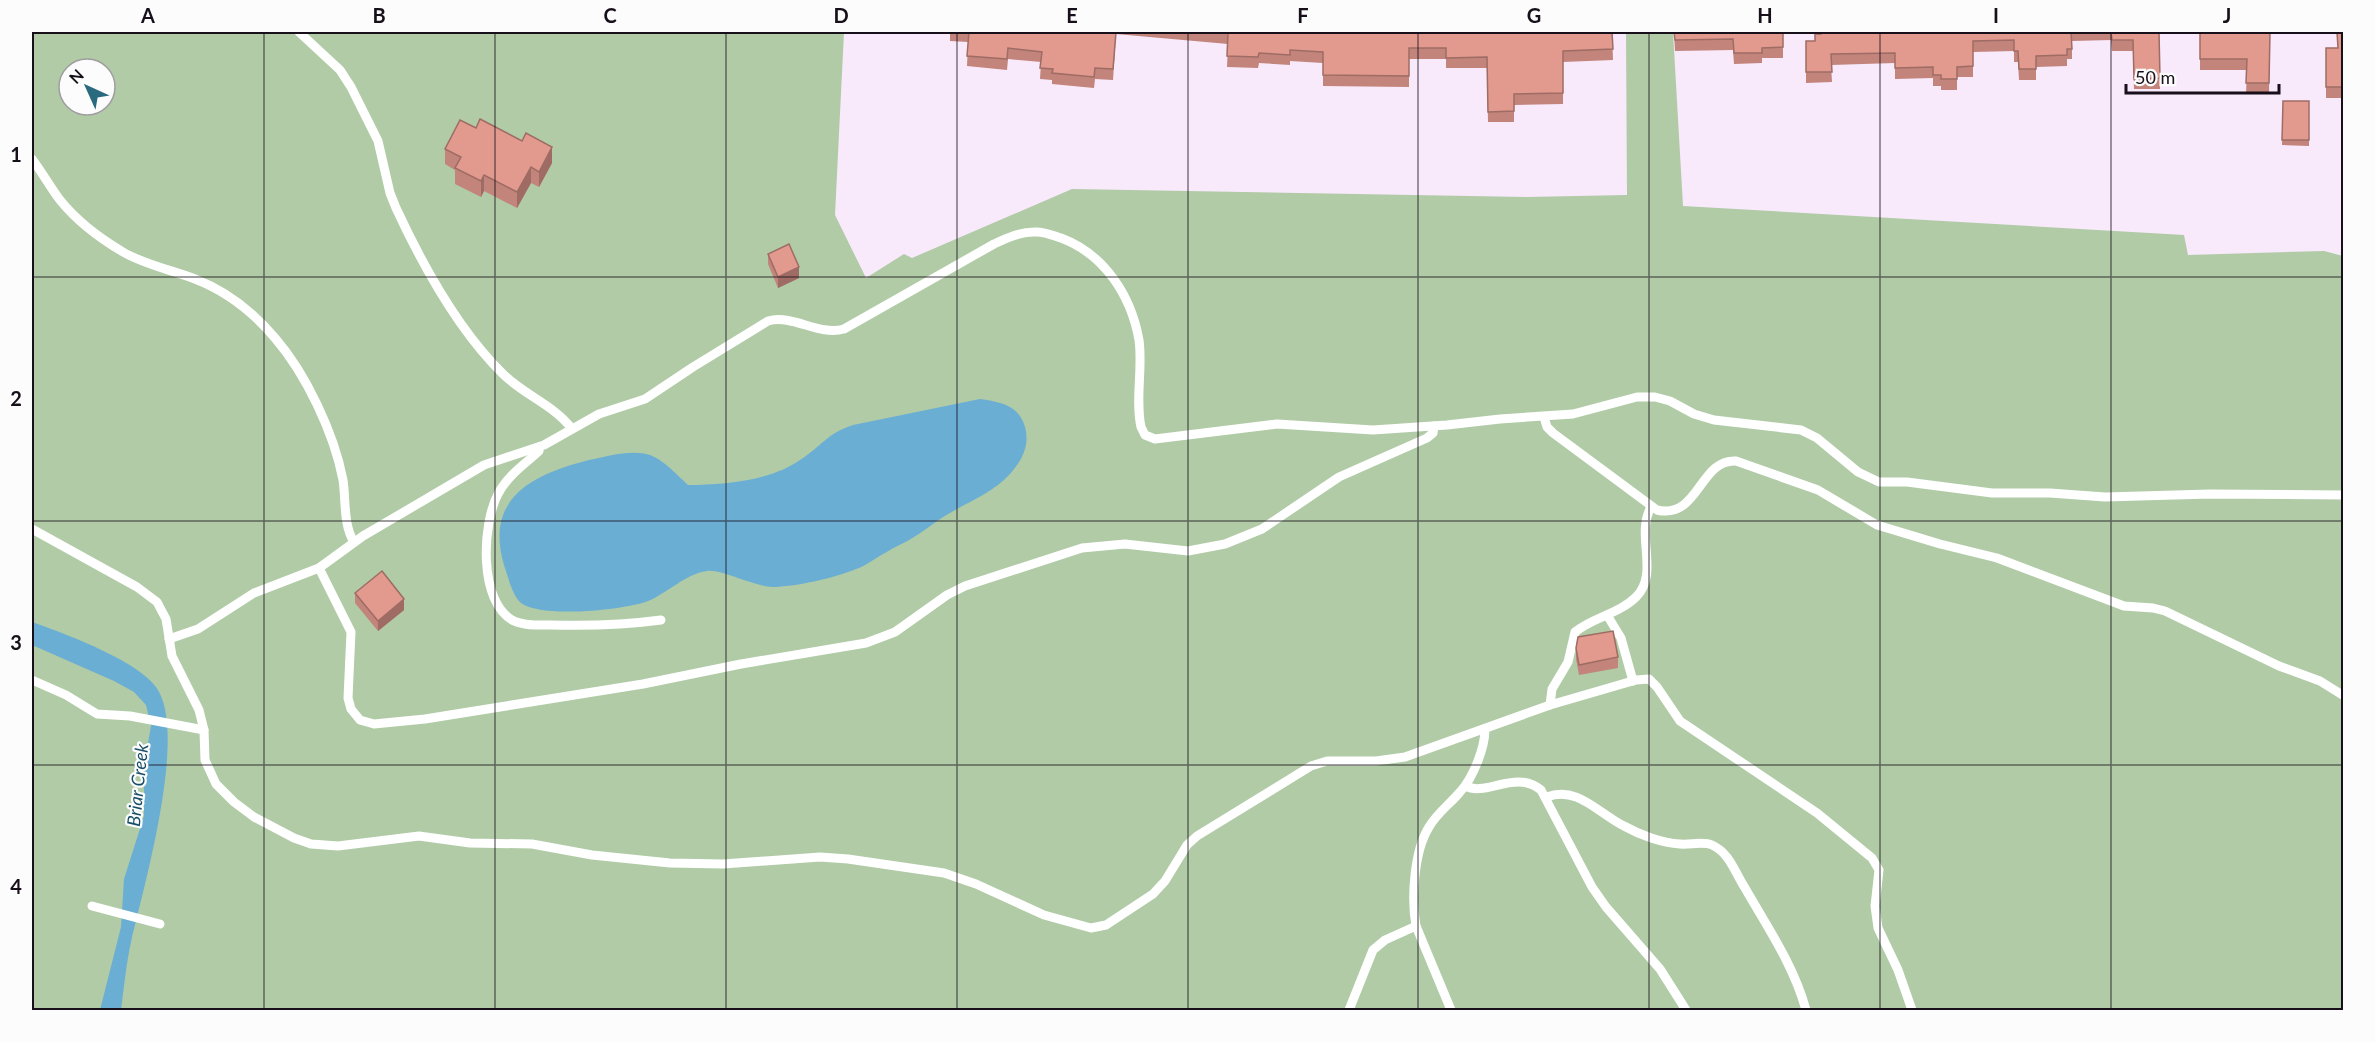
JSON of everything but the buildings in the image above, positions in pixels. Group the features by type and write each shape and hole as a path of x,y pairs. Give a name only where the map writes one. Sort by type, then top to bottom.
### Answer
{"lane":[{"path":"299,32 340,70 358,100 378,141 388,186 396,208 452,308 504,375 557,414 572,429"},
{"path":"32,159 68,210 112,245 130,256 215,288 248,311 276,339 309,385 328,434 341,470 349,529 354,542"},
{"path":"169,639 204,626 254,593 319,568 354,542 484,465 539,447 599,414 645,399 768,321 778,319 822,330 844,329 994,244 1019,234 1035,232 1076,244 1088,251 1107,270 1125,298 1139,343 1140,423 1148,437 1160,439 1277,424 1373,430 1434,426 1500,418 1544,417 1592,410 1637,397 1655,397 1670,401 1704,418 1801,430 1817,438 1858,472 1879,482 1907,482 1992,493 2121,497 2210,494 2343,495"},
{"path":"1544,417 1547,427 1553,433 1651,507 1666,512 1680,508 1696,494 1717,465 1726,461 1736,461 1818,490 1877,525 1997,558 2124,606 2165,611 2278,666 2320,681 2343,696"},
{"path":"319,568 351,632 348,698 353,713 364,723 374,724 424,720 866,644 895,632 947,595 965,586 1082,548 1125,544 1188,551 1219,545 1262,529 1339,477 1427,438 1434,426"},
{"path":"539,447 539,451 502,487 489,519 486,573 504,612 516,622 532,625 605,626 661,620"},
{"path":"1550,705 1551,694 1568,662 1575,632 1628,604 1643,588 1647,567 1645,522 1651,507"},
{"path":"32,529 153,598 164,613 172,656 196,702 204,730 207,766 216,784 254,817 278,830 318,845 338,846 419,836 470,843 532,844 592,855 670,863 723,864 820,857 848,859 944,873 976,884 1044,915 1091,928 1106,925 1157,890 1187,845 1197,836 1311,766 1327,761 1376,761 1405,757 1550,705 1633,681 1652,680 1680,721 1817,813 1872,858 1878,870 1875,906 1878,928 1898,970 1912,1011"},
{"path":"1607,615 1621,638 1633,681"},
{"path":"32,680 66,695 93,713 130,716 204,730"},
{"path":"1451,1011 1416,926 1416,878 1421,843 1433,820 1466,786 1484,741 1485,729"},
{"path":"1466,786 1473,789 1509,782 1528,783 1538,787 1547,797 1592,887 1606,907 1660,969 1686,1011"},
{"path":"1547,797 1554,794 1569,794 1635,831 1675,844 1707,844 1718,848 1734,867 1780,947 1794,976 1806,1011"},
{"path":"92,906 160,924"},
{"path":"1349,1011 1372,950 1385,940 1416,926"}],"green space":[{"path":"32,32 844,32 835,215 866,278 904,254 912,258 1072,189 1527,197 1627,195 1626,32 1673,32 1683,206 2184,235 2188,255 2324,251 2343,256 2343,1010 32,1010"}],"water":[{"path":"980,399 1008,406 1022,420 1025,427 1026,447 1018,463 1004,480 989,491 860,568 814,581 772,587 707,571 691,576 648,601 601,610 542,610 527,606 518,600 512,588 504,565 500,542 501,522 518,492 533,481 550,473 589,460 620,454 643,453 661,461 688,485 746,480 775,473 788,467 830,436 853,425"},
{"path":"32,622 98,648 133,667 156,687 165,709 168,738 166,773 153,850 129,951 121,1010 100,1010 121,927 124,879 144,816 144,766 151,726 146,705 134,692 32,645"}],"water label":[{"name":"Briar Creek","path":"137,785"}]}
